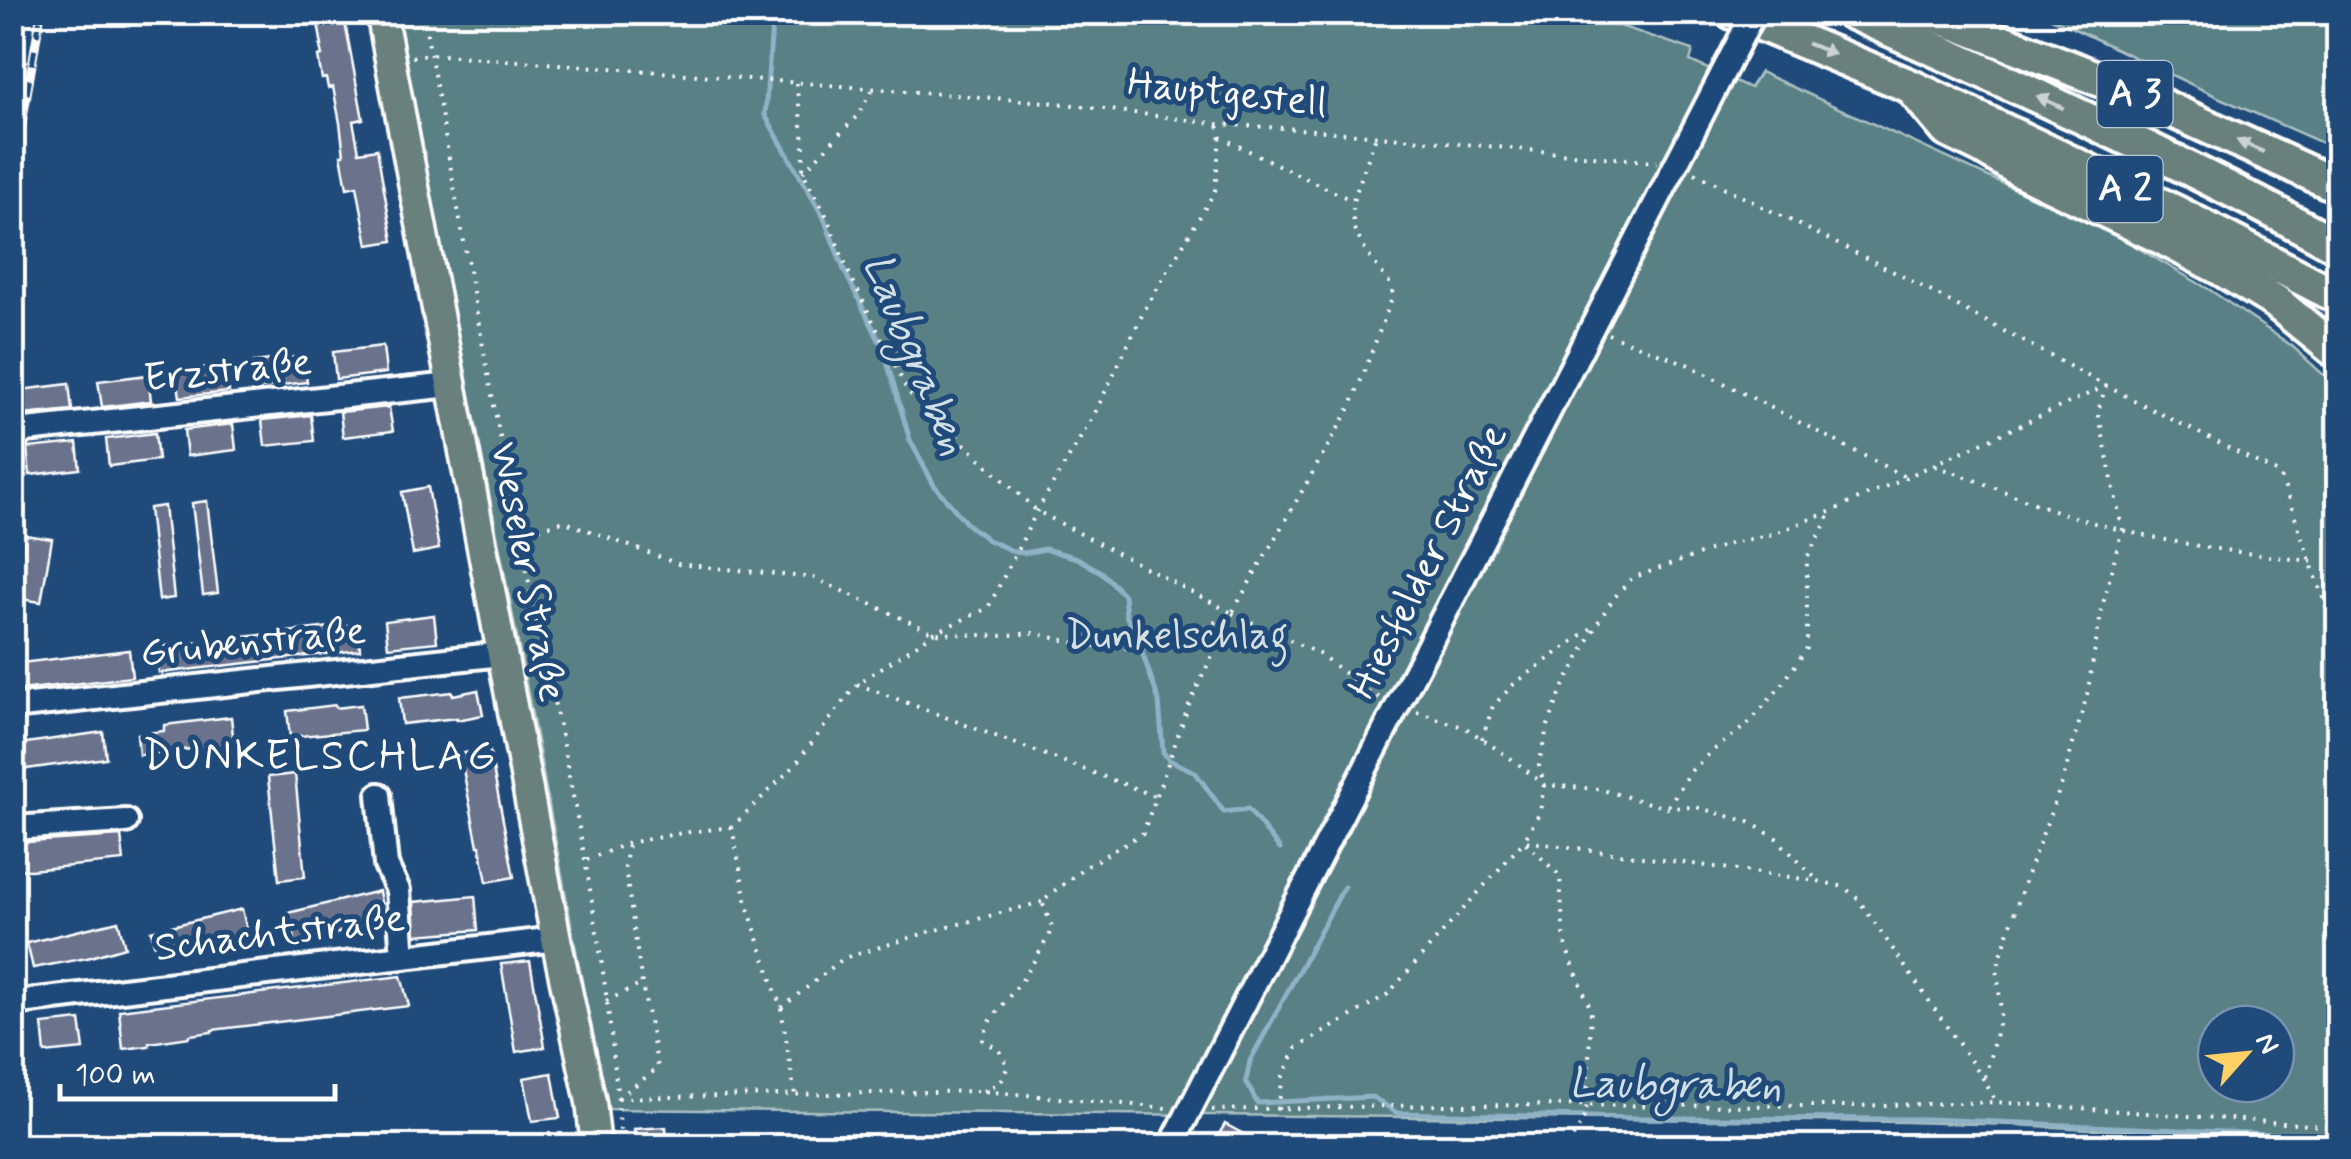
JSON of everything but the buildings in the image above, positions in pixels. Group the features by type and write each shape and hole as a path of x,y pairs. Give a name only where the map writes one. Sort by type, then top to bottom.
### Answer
{"highway":[{"path":"1732,12 1910,86 1947,130 2220,268 2276,302 2338,353"},
{"name":"A 2","path":"1851,12 2056,104 2338,246"},
{"name":"A 3","path":"1928,12 2126,90 2338,186"},
{"name":"A 2","path":"1910,86 2175,212 2338,297"},
{"path":"1982,147 2022,160 2166,230 2338,326"}],"main road":[{"name":"Weseler Straße","path":"381,12 556,938 591,1102 596,1146"}],"street":[{"name":"Hiesfelder Straße","path":"1170,1146 1754,12"},
{"name":"Erzstraße","path":"14,440 26,430 451,384"},
{"name":"Grubenstraße","path":"12,707 502,654"},
{"path":"379,795 386,865 398,890 403,957"},
{"path":"12,828 126,821"},
{"name":"Schachtstraße","path":"12,1003 556,938"}],"path":[{"path":"422,12 520,535 586,860 621,1146"},
{"path":"390,60 430,54"},
{"name":"Hauptgestell","path":"430,54 1058,103 1218,124 1660,162 1698,174 1887,268 2280,474 2338,641"},
{"path":"796,83 804,142 803,172 908,392 1036,511 1320,655 1370,693 1466,728 1544,785 1599,789 1666,808 1696,807 1749,822 1776,838 1818,882"},
{"path":"803,172 858,115 873,89"},
{"path":"586,860 628,843 732,827 794,766 857,684 934,633 988,608 1036,511 1094,415 1145,310 1215,191 1218,124"},
{"path":"781,1008 844,958 1042,902 1082,869 1143,833 1189,705 1232,613 1351,406 1393,296 1353,227 1353,201 1376,136"},
{"path":"1220,138 1353,201"},
{"path":"1592,327 1686,364 1905,477"},
{"path":"1278,1109 1283,1076 1297,1048 1388,994 1524,841 1540,812 1544,785 1540,766 1547,728 1561,692 1597,624 1632,578 1832,511 2106,386"},
{"path":"1984,1080 2000,1013 1997,968 2062,783 2087,695 2102,608 2122,529 2098,411 2106,386"},
{"path":"1932,464 2071,516 2173,543 2312,561"},
{"path":"1666,808 1692,770 1748,724 1807,648 1807,558 1832,511"},
{"path":"520,535 563,521 678,564 814,578 934,633 1033,633 1085,645 1141,648 1180,641 1232,613"},
{"path":"1482,740 1493,706 1514,684 1597,624"},
{"path":"857,684 1154,796"},
{"path":"732,827 747,905 781,1008 795,1095"},
{"path":"1524,841 1844,887 1858,899 1996,1102"},
{"path":"1524,841 1560,876 1567,950 1590,1010 1587,1108 1567,1146"},
{"path":"618,1098 658,1068 625,867 628,843"},
{"path":"983,1092 1001,1082 1008,1066 999,1050 983,1040 988,1024 1026,976 1053,929 1042,902"},
{"path":"606,1002 642,984"},
{"path":"618,1098 983,1092 1190,1110 1996,1102 2338,1126"}],"green space":[{"name":"Dunkelschlag","path":"396,13 1581,13 1693,50 1690,61 1750,88 1760,72 2119,237 2210,290 2292,346 2338,388 2338,1142 1906,1122 603,1109"},
{"path":"2041,13 2338,13 2338,150 2220,98"}],"waterway":[{"name":"Laubgraben","path":"773,12 765,115 824,218 844,270 883,348 910,440 934,485 967,524 988,540 1015,552 1045,549 1077,558 1101,572 1124,595 1126,615 1159,701 1163,752 1169,760 1195,772 1224,812 1248,809 1280,849"},
{"name":"Laubgraben","path":"1344,887 1250,1061 1246,1081 1257,1103 1373,1097 1397,1113 1929,1119 2338,1137"}],"railway":[{"path":"12,183 41,12"}],"district":[{"name":"DUNKELSCHLAG","path":"320,757"}]}
